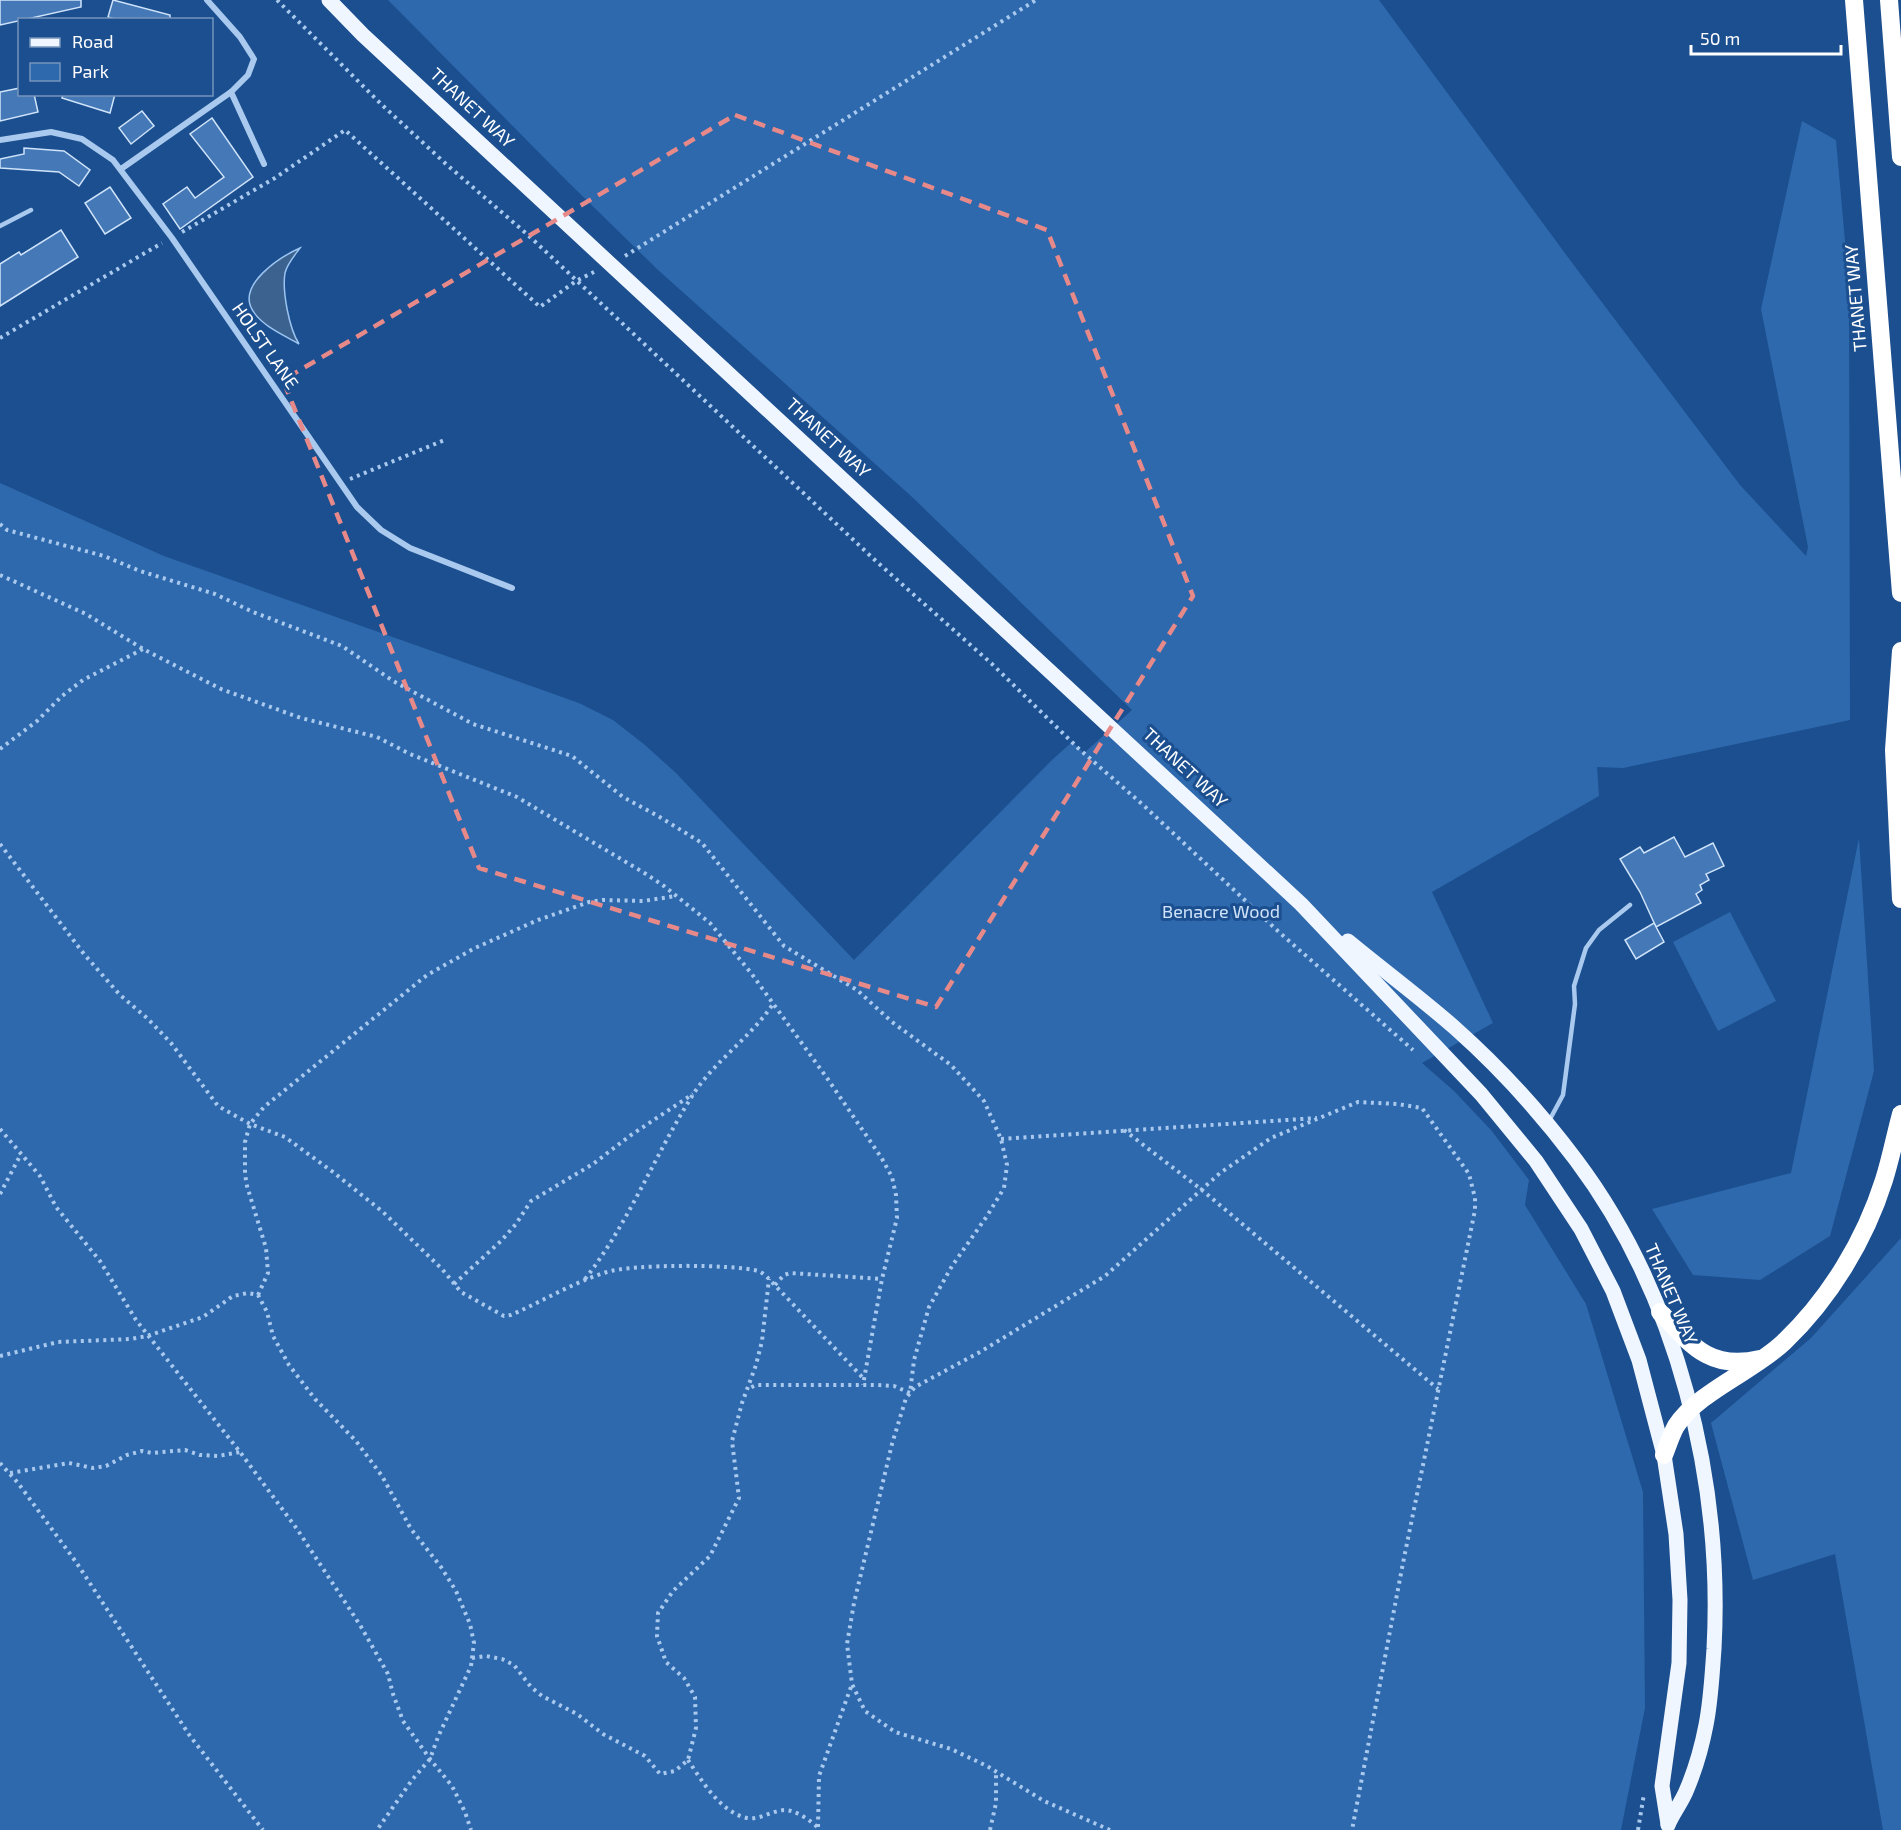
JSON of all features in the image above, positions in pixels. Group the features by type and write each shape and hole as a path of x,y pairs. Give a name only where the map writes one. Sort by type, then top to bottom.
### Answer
{"highway":[{"name":"THANET WAY","path":"1854,0 1901,593"},
{"path":"1889,0 1901,157"},
{"path":"1901,651 1894,750 1901,899"},
{"path":"1664,1455 1678,1424 1691,1410 1783,1344 1825,1295 1859,1241 1884,1180 1901,1114"},
{"path":"1660,1312 1705,1355 1735,1362 1766,1357"}],"main road":[{"name":"THANET WAY","path":"329,0 363,36 1301,904 1481,1094 1536,1161 1598,1259 1627,1324 1649,1391 1664,1455 1676,1534 1680,1600 1679,1663 1662,1786 1667,1827"},
{"name":"THANET WAY","path":"1301,904 1452,1026 1518,1090 1548,1124 1603,1198 1660,1312 1691,1410 1713,1539 1716,1598 1712,1688 1706,1727 1687,1790 1667,1827"}],"street":[{"path":"121,169 231,92 248,75 254,59 240,37 207,0"},
{"path":"231,92 264,164"},
{"name":"HOLST LANE","path":"0,140 51,132 68,135 93,145 113,160 172,238 357,507 381,530 410,548 513,588"}],"lane":[{"path":"0,226 31,210"},
{"path":"1548,1124 1563,1095 1575,1004 1574,986 1586,948 1599,930 1630,905"}],"path":[{"path":"277,0 381,104 576,280 878,562 992,664 1078,748 1142,804 1280,933 1419,1056"},
{"path":"0,338 275,178 345,130 540,307 576,280 610,265 1036,0"},
{"path":"341,482 447,439"},
{"path":"0,524 7,530 104,556 140,571 215,594 253,612 342,646 393,681 473,724 572,756 622,797 702,843 784,946 857,990 892,1022 951,1065 984,1101 1001,1138 1007,1165 1004,1188 952,1266 929,1307 914,1360 910,1393"},
{"path":"0,575 86,614 143,649 221,689 301,718 376,737 410,754 517,797 646,874 710,923 751,973 827,1078 892,1177 897,1218 882,1279 863,1385"},
{"path":"0,749 37,721 62,696 83,680 143,649"},
{"path":"0,844 84,954 120,995 171,1043 218,1106 250,1124 285,1137 333,1172 383,1212 442,1269 461,1292 504,1316 527,1308 585,1279 610,1271 717,1267 759,1271 769,1278 864,1379"},
{"path":"258,1295 268,1273 266,1248 247,1186 245,1142 250,1124 264,1107 426,975 475,948 538,920 589,902 643,901 676,896"},
{"path":"585,1279 631,1208 649,1171 694,1094 727,1054 764,1017 773,1004"},
{"path":"454,1284 508,1233 531,1201 593,1164 631,1135 694,1094"},
{"path":"1110,1830 1044,1801 996,1772 951,1749 895,1732 865,1711 852,1684 848,1644 854,1603 892,1444 906,1398 915,1387 980,1352 1105,1276 1220,1173 1270,1138 1358,1102 1422,1108 1469,1174 1475,1198 1475,1210 1352,1830"},
{"path":"1001,1138 1323,1118"},
{"path":"0,1129 40,1176 57,1207 100,1261 147,1336 240,1452 297,1529 360,1625 388,1674 403,1721 452,1786 471,1830"},
{"path":"1124,1130 1202,1190 1438,1389"},
{"path":"0,1194 21,1154"},
{"path":"775,1285 784,1275 790,1273 882,1279"},
{"path":"472,1658 486,1656 502,1659 514,1665 531,1687 542,1696 577,1714 603,1734 645,1756 660,1774 675,1771 688,1760 696,1728 695,1697 684,1678 666,1662 657,1636 658,1613 673,1591 710,1556 739,1498 732,1441 762,1341 769,1278"},
{"path":"0,1356 58,1342 131,1339 147,1336 203,1317 233,1296 248,1293 258,1295"},
{"path":"258,1295 267,1312 273,1336 289,1365 315,1399 356,1442 382,1476 411,1529 441,1567 456,1591 470,1624 474,1643 471,1666 430,1759 412,1780 377,1830"},
{"path":"748,1389 756,1385 863,1385 894,1386 910,1393"},
{"path":"10,1473 69,1464 93,1468 106,1466 127,1455 142,1451 152,1453 185,1449 201,1455 218,1456 240,1452"},
{"path":"0,1463 10,1473 76,1562 190,1736 263,1830"},
{"path":"819,1829 819,1776 852,1684"},
{"path":"688,1760 707,1788 728,1809 748,1818 784,1810 805,1817 819,1829"},
{"path":"990,1830 996,1803 996,1772"},
{"path":"1638,1830 1646,1784"}],"highlighted area":[{"path":"735,115 1047,230 1193,596 936,1007 479,868 283,380"}],"green space":[{"name":"Benacre Wood","path":"388,0 1379,0 1570,260 1740,485 1806,556 1808,547 1761,309 1802,121 1836,140 1849,286 1850,720 1623,768 1597,767 1599,796 1432,892 1493,1023 1422,1063 1454,1091 1491,1130 1529,1180 1525,1205 1586,1304 1643,1492 1645,1708 1621,1830 0,1830 0,483 164,556 579,703 613,720 676,773 854,960 1053,759 1072,742 1084,753 1132,710 911,496 658,270"},
{"path":"1859,838 1874,1071 1830,1236 1760,1280 1693,1275 1652,1209 1791,1173"},
{"path":"1730,912 1776,1001 1718,1031 1673,942"},
{"path":"1901,1238 1901,1830 1883,1830 1835,1554 1753,1580 1711,1423 1811,1338"}],"shaded area":[{"path":"300,248 287,266 284,281 289,319 299,344 262,321 253,311 249,301 250,291 263,273"}],"building":[{"path":"0,0 81,0 81,7 32,18 18,18 18,21 0,25"},
{"path":"113,0 170,15 170,18 108,17"},
{"path":"18,88 18,96 34,96 38,112 0,121 0,92"},
{"path":"62,96 114,96 110,113 62,98"},
{"path":"142,111 154,126 131,144 119,128"},
{"path":"212,118 253,177 180,229 163,204 187,187 195,198 224,177 190,134"},
{"path":"24,148 64,151 90,170 79,186 59,172 0,168 0,159 24,154"},
{"path":"110,187 131,218 105,234 85,203"},
{"path":"61,230 78,257 0,306 0,264 19,252 21,255"},
{"path":"1674,837 1685,857 1713,843 1724,866 1706,874 1709,880 1700,885 1702,890 1696,894 1701,903 1656,927 1640,892 1620,859 1640,847 1644,853"},
{"path":"1654,923 1664,942 1636,959 1625,940"}]}
